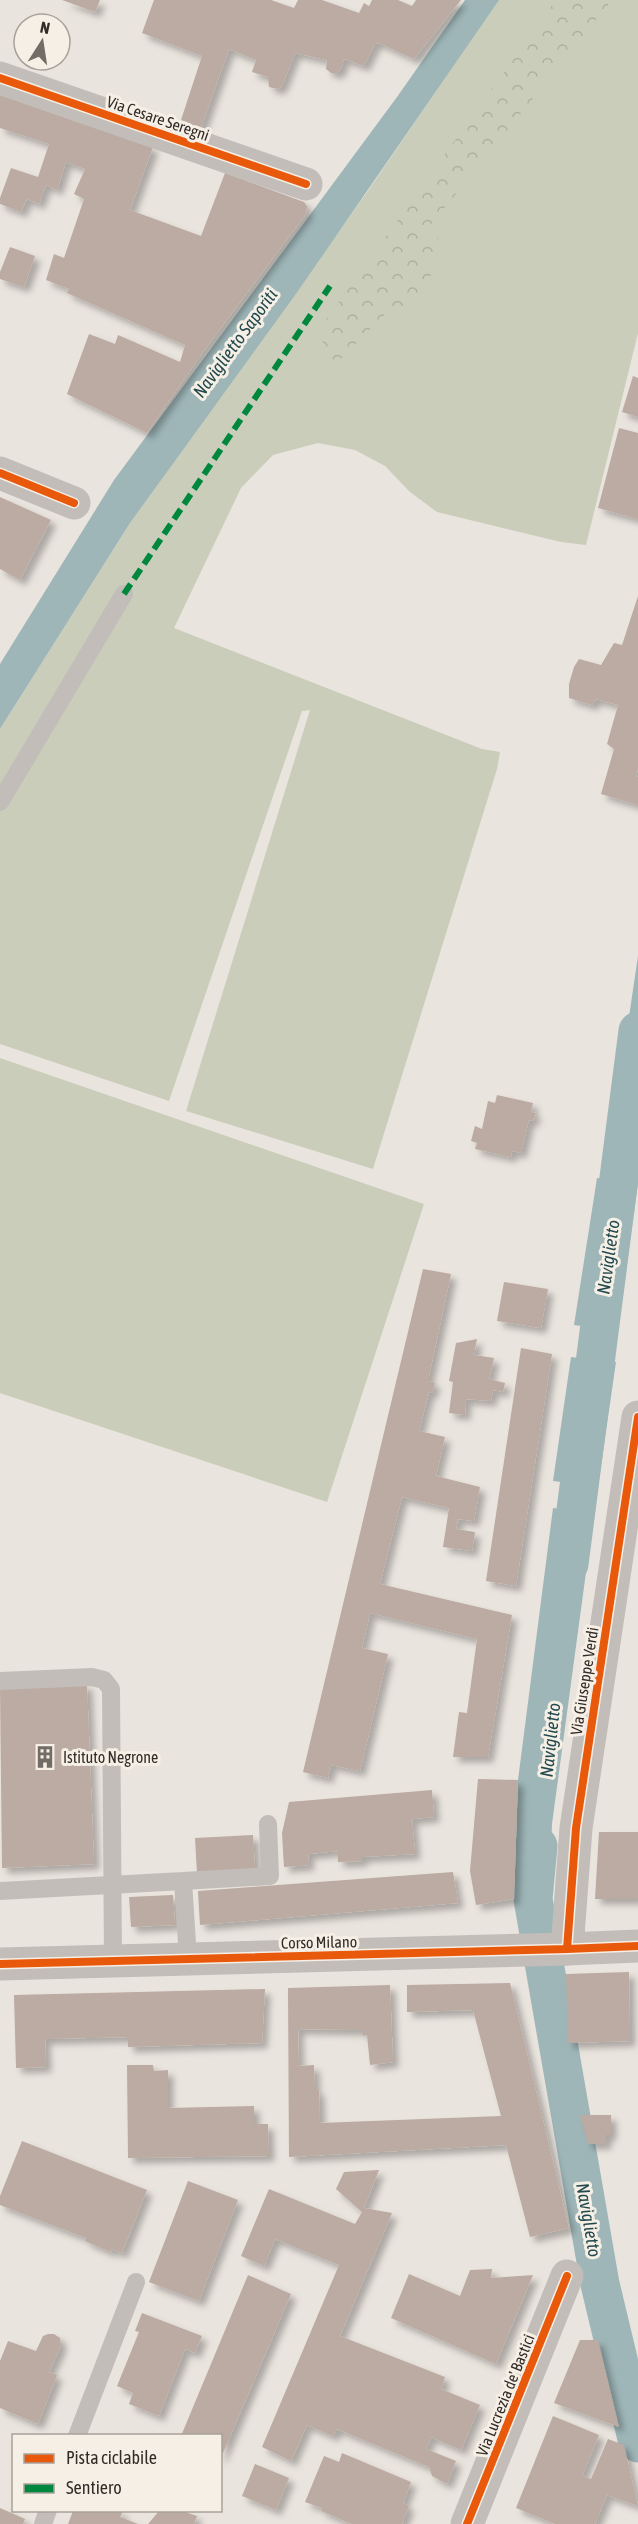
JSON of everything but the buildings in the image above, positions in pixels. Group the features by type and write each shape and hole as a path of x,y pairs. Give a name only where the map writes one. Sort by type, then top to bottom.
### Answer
{"street":[{"name":"Via Cesare Seregni","path":"0,78 306,184"},
{"path":"0,473 74,503"},
{"name":"Via Giuseppe Verdi","path":"566,1949 576,1828 638,1417"},
{"name":"Corso Milano","path":"0,1964 638,1946"},
{"name":"Via Lucrezia de' Bastici","path":"467,2524 567,2276"}],"lane":[{"path":"0,802 124,594"},
{"path":"0,1681 92,1677 104,1680 111,1689 113,1961"},
{"path":"0,1891 270,1876 268,1824"},
{"path":"183,1881 188,1959"},
{"path":"78,2434 136,2282"}],"green space":[{"path":"498,0 638,0 638,333 586,545 561,542 437,512 410,492 385,466 355,450 318,443 273,455 241,488 174,628 482,749 500,752 497,769 373,1169 186,1111 310,710 302,711 169,1101 0,1044 0,729 130,523 370,188"},
{"path":"556,0 612,0 430,226 442,244 422,300 387,312 336,364 317,332"},
{"path":"0,1058 424,1204 327,1502 0,1393"}],"water":[{"name":"Naviglietto Saporiti","path":"465,0 499,0 298,291 130,523 0,729 0,664 114,480 397,97"},
{"path":"638,956 638,1164 608,1159"},
{"path":"597,1178 638,1184 617,1331 574,1325"},
{"path":"571,1357 616,1362 598,1487 553,1481"},
{"path":"553,1508 594,1513 552,1824 549,1898 514,1899 518,1780"}],"waterway":[{"name":"Naviglietto","path":"569,1564 638,1031"},
{"name":"Naviglietto","path":"538,1846 533,1899 600,2284 638,2443"}],"marked path":[{"path":"124,594 330,286"}],"cycle path":[{"path":"0,78 306,184"},
{"path":"0,473 74,503"},
{"path":"567,1949 576,1828 638,1417"},
{"path":"0,1964 638,1946"},
{"path":"467,2524 567,2276"}],"place":[{"name":"Istituto Negrone","path":"45,1757"}]}
